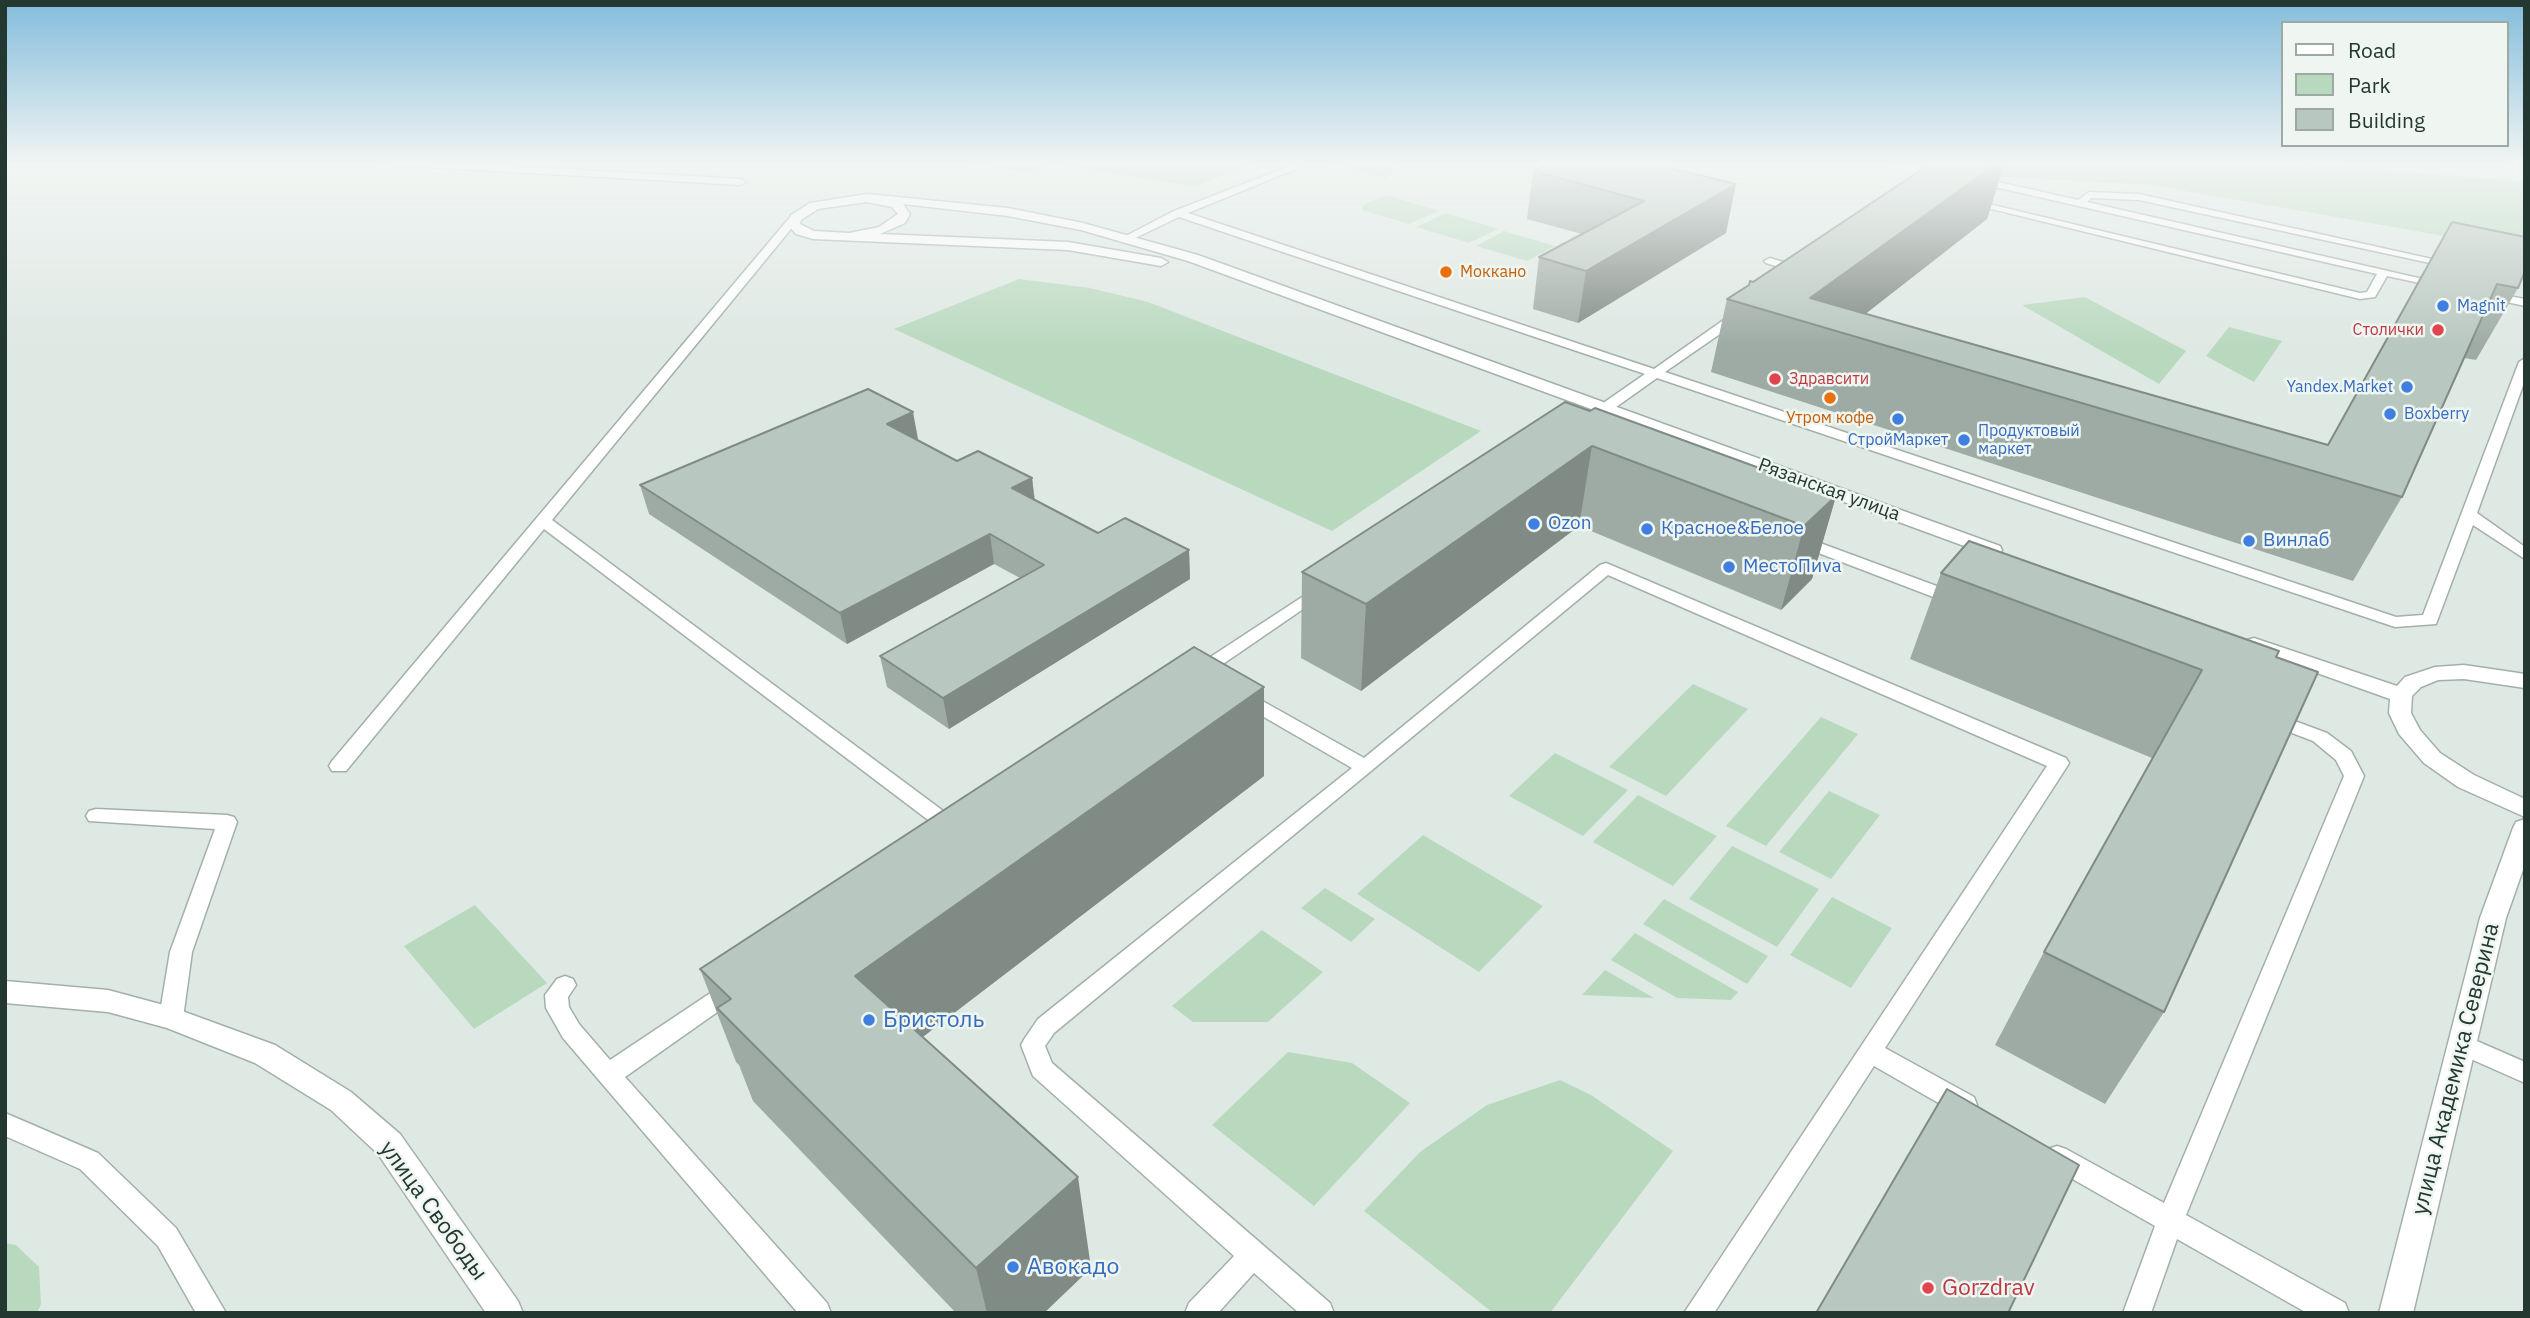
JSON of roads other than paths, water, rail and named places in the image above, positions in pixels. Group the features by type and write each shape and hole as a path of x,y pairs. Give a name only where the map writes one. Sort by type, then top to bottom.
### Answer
{"street":[{"path":"794,224 800,231 830,237 849,237 883,230 895,224"},
{"name":"Рязанская улица","path":"1066,224 1193,258 2008,555"},
{"name":"Рязанская улица","path":"849,237 1068,246 1152,260 1259,284"},
{"path":"2240,639 2401,695"},
{"path":"2525,681 2464,672 2435,674 2413,682 2401,695 2400,713 2410,734 2432,758 2466,781 2525,809"},
{"name":"улица Академика Северина","path":"2396,1313 2493,918 2525,828"},
{"name":"улица Свободы","path":"5,992 108,1001 171,1018 265,1054 341,1101 389,1144 506,1313"}],"lane":[{"path":"339,766 791,224"},
{"path":"1125,239 1157,224"},
{"path":"1209,224 2395,622 2430,620 2520,388 2525,362"},
{"path":"2057,224 2360,296 2371,295 2384,272"},
{"path":"2170,224 2449,286"},
{"path":"2260,224 2469,269"},
{"path":"1770,261 1802,271"},
{"path":"1792,278 1814,262"},
{"path":"2475,292 2525,303"},
{"path":"1604,409 1750,308"},
{"path":"2469,514 2525,554"},
{"path":"543,521 966,830 940,848"},
{"path":"1784,534 1976,607"},
{"path":"1320,1313 1042,1069 1033,1045 1046,1026 1606,568 2059,763 1698,1313"},
{"path":"1176,688 1213,681 1335,580"},
{"path":"1213,681 1365,767"},
{"path":"2137,1313 2170,1221 2354,776 2344,756 2320,737 2255,712"},
{"path":"96,816 227,822 181,952 171,1018"},
{"path":"608,1075 754,975"},
{"path":"565,985 556,995 558,1008 571,1031 817,1313"},
{"path":"2463,1045 2525,1073"},
{"path":"1868,1051 1990,1119"},
{"path":"5,1124 89,1161 167,1237 212,1313"},
{"path":"2039,1146 2335,1313"},
{"path":"1199,1313 1253,1255"}],"place":[{"name":"Моккано","path":"1446,272"},
{"name":"Magnit","path":"2443,306"},
{"name":"Столички","path":"2438,330"},
{"name":"Здравсити","path":"1775,379"},
{"name":"Yandex.Market","path":"2407,387"},
{"name":"Утром кофе","path":"1830,398"},
{"name":"Boxberry","path":"2390,414"},
{"name":"СтройМаркет","path":"1898,419"},
{"name":"Продуктовый маркет","path":"1964,440"},
{"name":"Ozon","path":"1534,524"},
{"name":"Красное&Белое","path":"1647,529"},
{"name":"Винлаб","path":"2249,541"},
{"name":"МестоПиvа","path":"1729,567"},
{"name":"Бристоль","path":"869,1020"},
{"name":"Авокадо","path":"1013,1267"},
{"name":"Gorzdrav","path":"1928,1288"}]}
